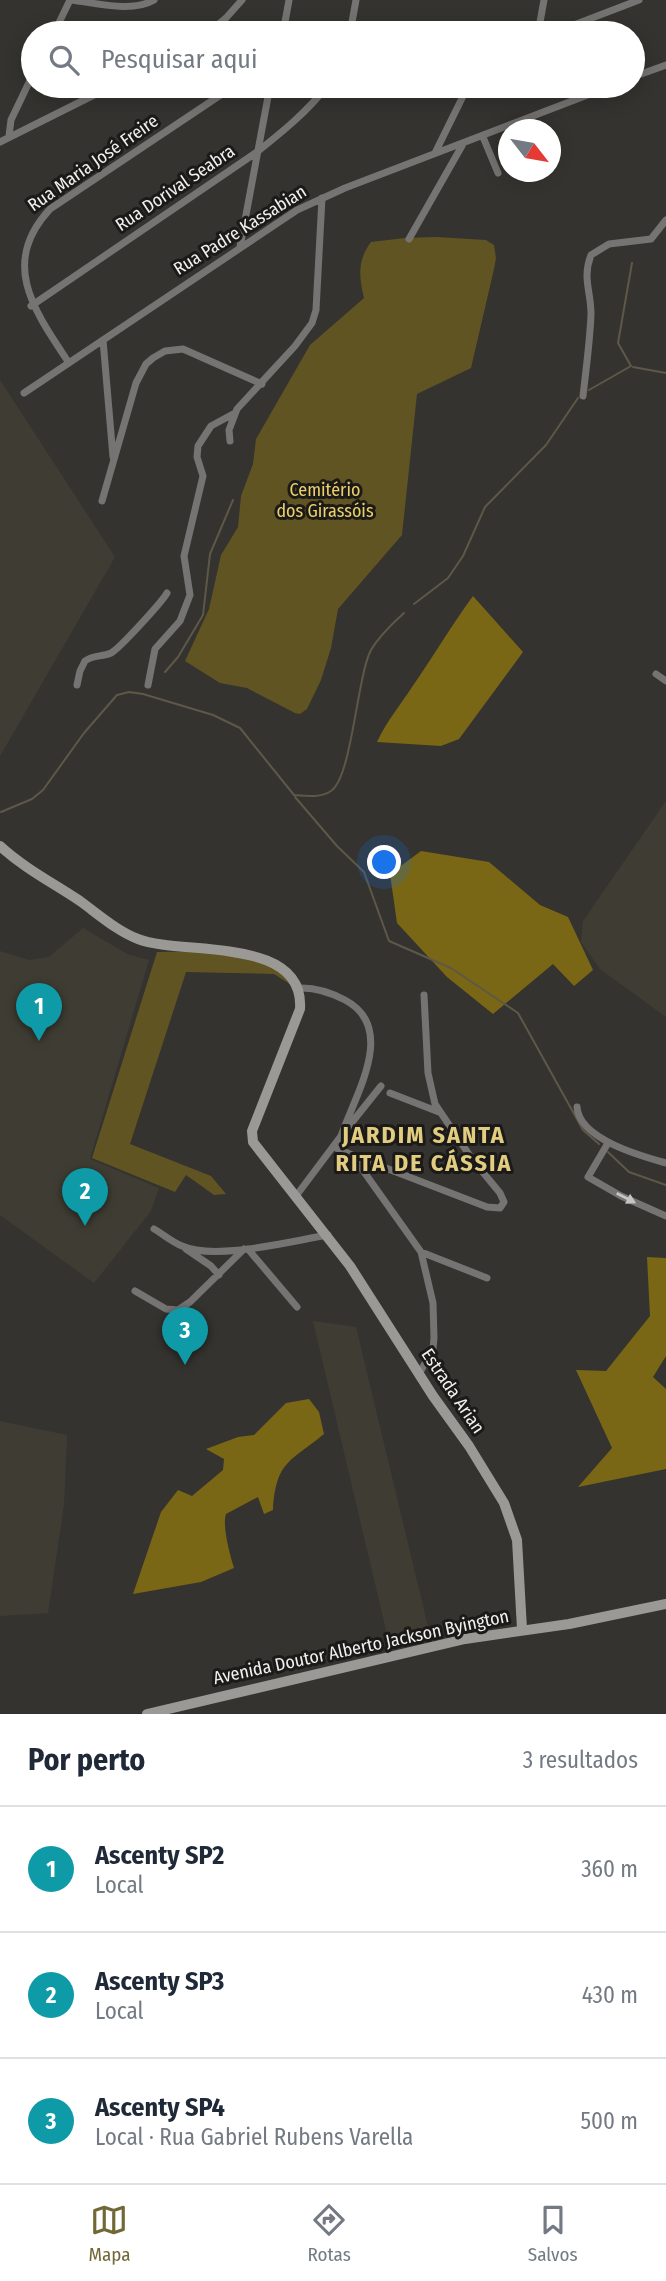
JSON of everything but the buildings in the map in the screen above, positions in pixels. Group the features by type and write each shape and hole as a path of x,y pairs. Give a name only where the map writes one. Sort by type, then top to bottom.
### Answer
{"street":[{"path":"60,21 71,0 141,5 154,0"},
{"path":"222,21 242,0"},
{"path":"285,21 289,0"},
{"path":"352,21 356,0"},
{"path":"540,21 544,0"},
{"path":"584,21 639,0"},
{"path":"645,73 666,65"},
{"path":"9,136 11,120 22,98"},
{"path":"0,142 87,98"},
{"name":"Rua Maria José Freire","path":"69,363 20,288 15,266 17,253 29,229 50,209 216,98"},
{"path":"240,247 268,98"},
{"name":"Rua Dorival Seabra","path":"31,306 257,152 316,98"},
{"path":"435,154 462,98"},
{"name":"Rua Padre Kassabian","path":"24,393 297,210 581,98"},
{"path":"483,137 498,171"},
{"path":"409,240 463,144"},
{"path":"148,685 155,649 180,621 190,596 184,556 203,480 197,457 198,446 209,428 234,414 306,332 316,310 323,198"},
{"path":"583,396 591,314 585,281 590,255 609,244 651,239 665,223"},
{"path":"103,340 114,461"},
{"path":"102,501 140,373 153,358 165,351 183,349 262,384"},
{"path":"230,441 229,430 234,414"},
{"path":"77,685 85,661 117,649 162,602 167,593"},
{"path":"656,674 666,681"},
{"path":"0,846 27,869 139,940 240,953 265,959 286,974 298,988 323,990 350,1003 367,1020 372,1046 341,1136"},
{"name":"Estrada Arian","path":"298,988 300,1009 251,1137 264,1157 328,1235 491,1480 512,1521 517,1540 522,1629"},
{"path":"334,1147 487,1206 503,1206 503,1198 471,1159 435,1104 428,1073 424,995"},
{"path":"296,1196 381,1086"},
{"path":"390,1093 439,1112"},
{"path":"577,1107 577,1114 584,1123 608,1143 666,1164"},
{"path":"608,1143 589,1177 621,1196 666,1216"},
{"path":"352,1155 421,1252 433,1303 435,1331 433,1349 419,1374"},
{"path":"154,1229 211,1266 219,1275"},
{"path":"182,1247 207,1250 246,1249 328,1235"},
{"path":"135,1291 166,1309 178,1310 246,1249"},
{"path":"246,1249 297,1307"},
{"path":"421,1252 487,1278"},
{"name":"Avenida Doutor Alberto Jackson Byington","path":"147,1714 465,1639 666,1604"}],"shaded area":[{"path":"0,380 115,557 0,756"},
{"path":"473,596 523,652 459,739 441,746 377,742 389,720"},
{"path":"666,801 666,1017 600,969 581,942 583,921"},
{"path":"421,851 489,862 540,905 568,917 593,970 574,986 553,964 493,1014 447,977 397,923 390,874"},
{"path":"83,928 127,954 149,960 90,1159 159,1188 151,1211 94,1283 0,1215 0,951 29,960 49,957"},
{"path":"647,1257 666,1258 666,1356 653,1377 666,1389 666,1469 578,1487 612,1448 576,1370 606,1371 650,1316"},
{"path":"313,1321 356,1327 430,1635 390,1647"},
{"path":"309,1399 319,1412 324,1434 294,1457 281,1472 273,1510 264,1514 258,1497 226,1514 226,1533 234,1568 201,1582 133,1594 161,1512 178,1490 192,1496 223,1470 224,1459 206,1449 238,1437 254,1435 286,1403"},
{"path":"0,1421 67,1435 64,1505 48,1613 0,1616"}],"green space":[{"name":"Cemitério dos Girassóis","path":"436,237 486,240 494,245 494,269 471,368 417,394 402,535 338,609 331,648 321,680 307,709 300,714 295,713 247,688 220,683 185,661 209,609 221,555 238,527 241,496 253,464 256,439 310,345 364,298 360,269 366,249 371,242"},
{"path":"157,952 214,952 255,959 271,966 293,986 274,974 186,972 130,1144 211,1176 226,1194 214,1195 186,1175 175,1192 92,1158"}],"waterway":[{"path":"589,390 631,366 618,343 632,263"},
{"path":"633,367 666,373"},
{"path":"414,604 448,578 463,556 485,507 546,445 578,398"},
{"path":"165,672 178,657 203,615 210,554 233,500"},
{"path":"1,812 32,799 43,790 84,733 117,695 129,692 213,715 240,728 294,795 323,795 331,791 338,782 344,767 371,650 404,613"},
{"path":"295,797 337,846 364,872 389,941 451,968 518,1013 583,1130 599,1144"},
{"path":"608,1152 629,1172 666,1185"}],"place":[{"name":"Ascenty SP2","path":"39,1041"},
{"name":"Ascenty SP3","path":"85,1226"},
{"name":"Ascenty SP4","path":"185,1365"}],"district":[{"name":"JARDIM SANTA RITA DE CÁSSIA","path":"424,1149"}]}
